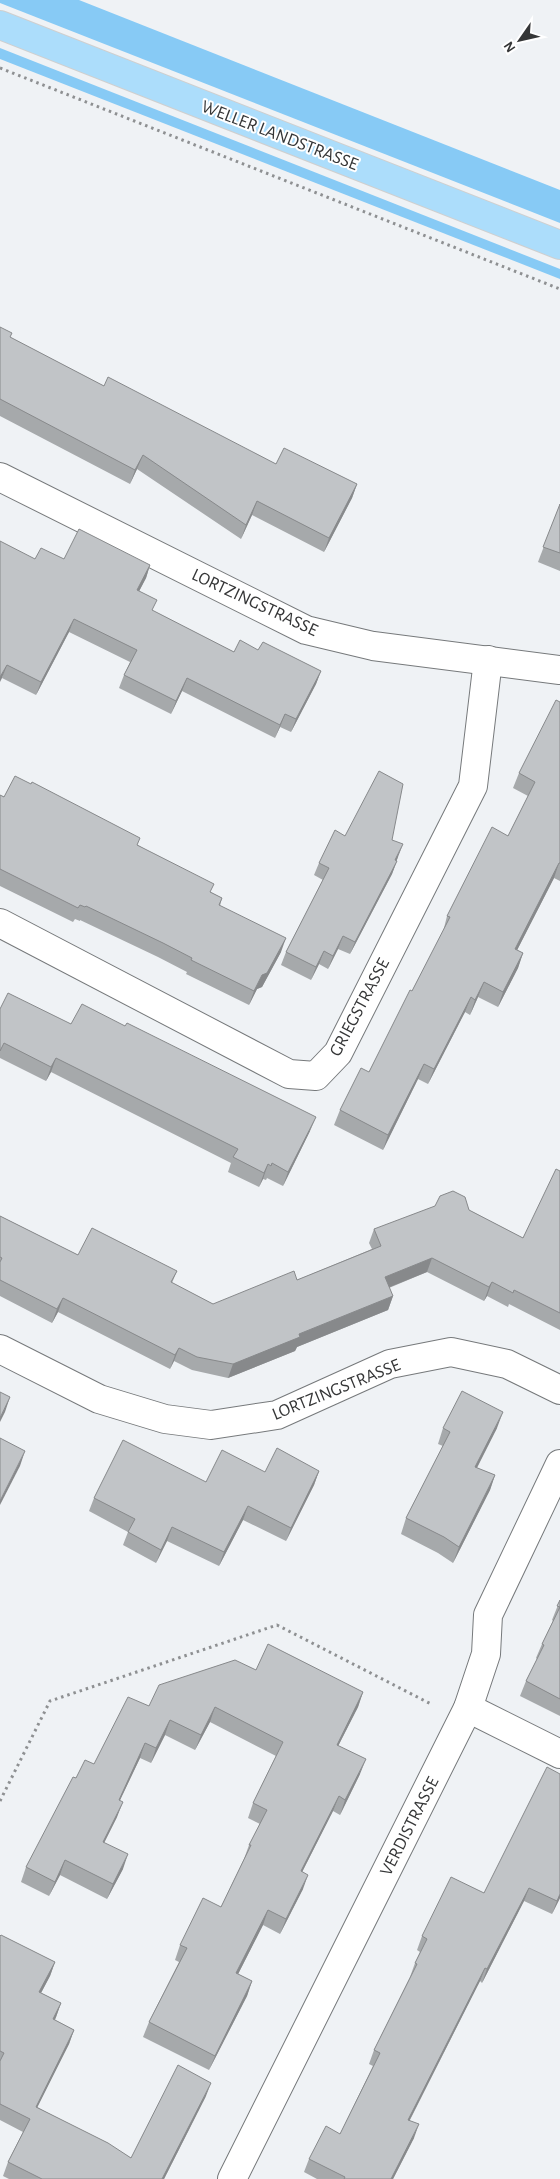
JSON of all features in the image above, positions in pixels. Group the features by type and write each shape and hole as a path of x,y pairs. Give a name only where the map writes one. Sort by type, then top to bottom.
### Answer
{"main road":[{"name":"WELLER LANDSTRASSE","path":"0,25 560,245"}],"street":[{"name":"LORTZINGSTRASSE","path":"0,477 306,630 373,646 560,670"},
{"name":"GRIEGSTRASSE","path":"0,924 289,1074 316,1076 338,1053 473,786 488,660"},
{"name":"LORTZINGSTRASSE","path":"0,1350 99,1399 165,1420 211,1425 277,1415 390,1364 451,1352 507,1364 560,1390"},
{"name":"VERDISTRASSE","path":"232,2179 465,1714 486,1654 488,1615 560,1464"},
{"path":"465,1714 560,1754"}],"path":[{"path":"0,68 560,289"},
{"path":"0,1801 50,1702 277,1625 465,1714"}],"shaded area":[{"path":"0,0 79,0 560,190 560,223 0,3"},
{"path":"0,48 560,269 560,279 0,59"}],"building":[{"path":"0,327 12,333 10,337 104,386 108,377 276,464 284,448 357,484 329,538 257,501 246,525 143,455 135,470 0,399"},
{"path":"560,504 560,553 543,547"},
{"path":"79,529 150,565 137,590 157,600 152,610 234,652 240,640 258,650 263,642 321,671 296,719 285,714 280,725 187,678 176,701 124,675 137,650 74,619 41,682 7,665 0,677 0,541 35,559 41,548 64,559"},
{"path":"556,700 560,702 560,863 515,949 523,953 503,992 484,982 475,1000 471,997 434,1069 424,1064 388,1135 340,1110 361,1068 369,1072 410,990 412,991 450,917 447,916 492,827 508,836 535,782 519,773"},
{"path":"379,771 403,784 392,840 403,844 395,860 397,861 355,942 343,936 333,956 324,951 316,967 286,952 329,868 319,863 335,830 345,836"},
{"path":"15,776 31,784 32,782 140,838 137,845 214,884 210,892 222,898 219,905 286,938 267,973 262,975 254,991 191,960 192,958 163,943 86,906 80,905 78,908 0,869 0,795 4,797"},
{"path":"8,993 71,1024 82,1004 125,1026 127,1023 316,1117 288,1172 272,1163 271,1166 268,1164 264,1173 233,1157 238,1149 56,1058 51,1067 4,1043 0,1051 0,1009"},
{"path":"556,1169 560,1171 560,1313 514,1290 513,1293 492,1282 489,1287 432,1258 385,1277 393,1296 299,1334 300,1337 233,1364 197,1357 179,1348 175,1355 63,1298 57,1309 0,1280 0,1262 2,1258 0,1257 0,1216 78,1255 92,1228 177,1271 171,1282 213,1304 294,1271 297,1280 381,1246 374,1229 435,1206 440,1196 453,1191 465,1197 469,1210 523,1238"},
{"path":"462,1391 503,1412 475,1467 495,1475 459,1547 444,1537 406,1518 450,1432 443,1428"},
{"path":"0,1392 10,1397 0,1418"},
{"path":"0,1438 25,1451 0,1501"},
{"path":"123,1440 206,1482 222,1450 265,1472 277,1448 319,1471 291,1528 248,1506 224,1552 172,1527 161,1550 128,1532 135,1519 94,1498"},
{"path":"560,1607 560,1699 526,1681"},
{"path":"268,1644 363,1692 337,1745 366,1759 345,1800 339,1796 301,1871 308,1875 286,1919 268,1910 236,1973 252,1981 215,2056 149,2022 187,1948 180,1945 203,1898 221,1907 251,1845 249,1845 267,1810 253,1803 283,1742 215,1707 201,1735 170,1720 156,1748 145,1743 119,1800 123,1802 103,1842 128,1854 113,1884 65,1860 55,1882 26,1867 73,1777 76,1778 85,1760 94,1764 128,1697 149,1706 159,1685 235,1660 256,1670"},
{"path":"547,1767 560,1774 560,1894 557,1901 529,1888 487,1969 485,1968 408,2120 419,2124 391,2179 344,2179 345,2177 309,2159 326,2126 340,2134 380,2053 374,2050 417,1964 415,1963 427,1939 422,1936 451,1877 484,1893"},
{"path":"1,1935 55,1962 39,1992 61,2003 53,2019 74,2030 36,2107 108,2143 131,2158 178,2065 211,2083 162,2179 42,2179 8,2162 30,2119 0,2104 0,2061 4,2053 0,2051"}]}
